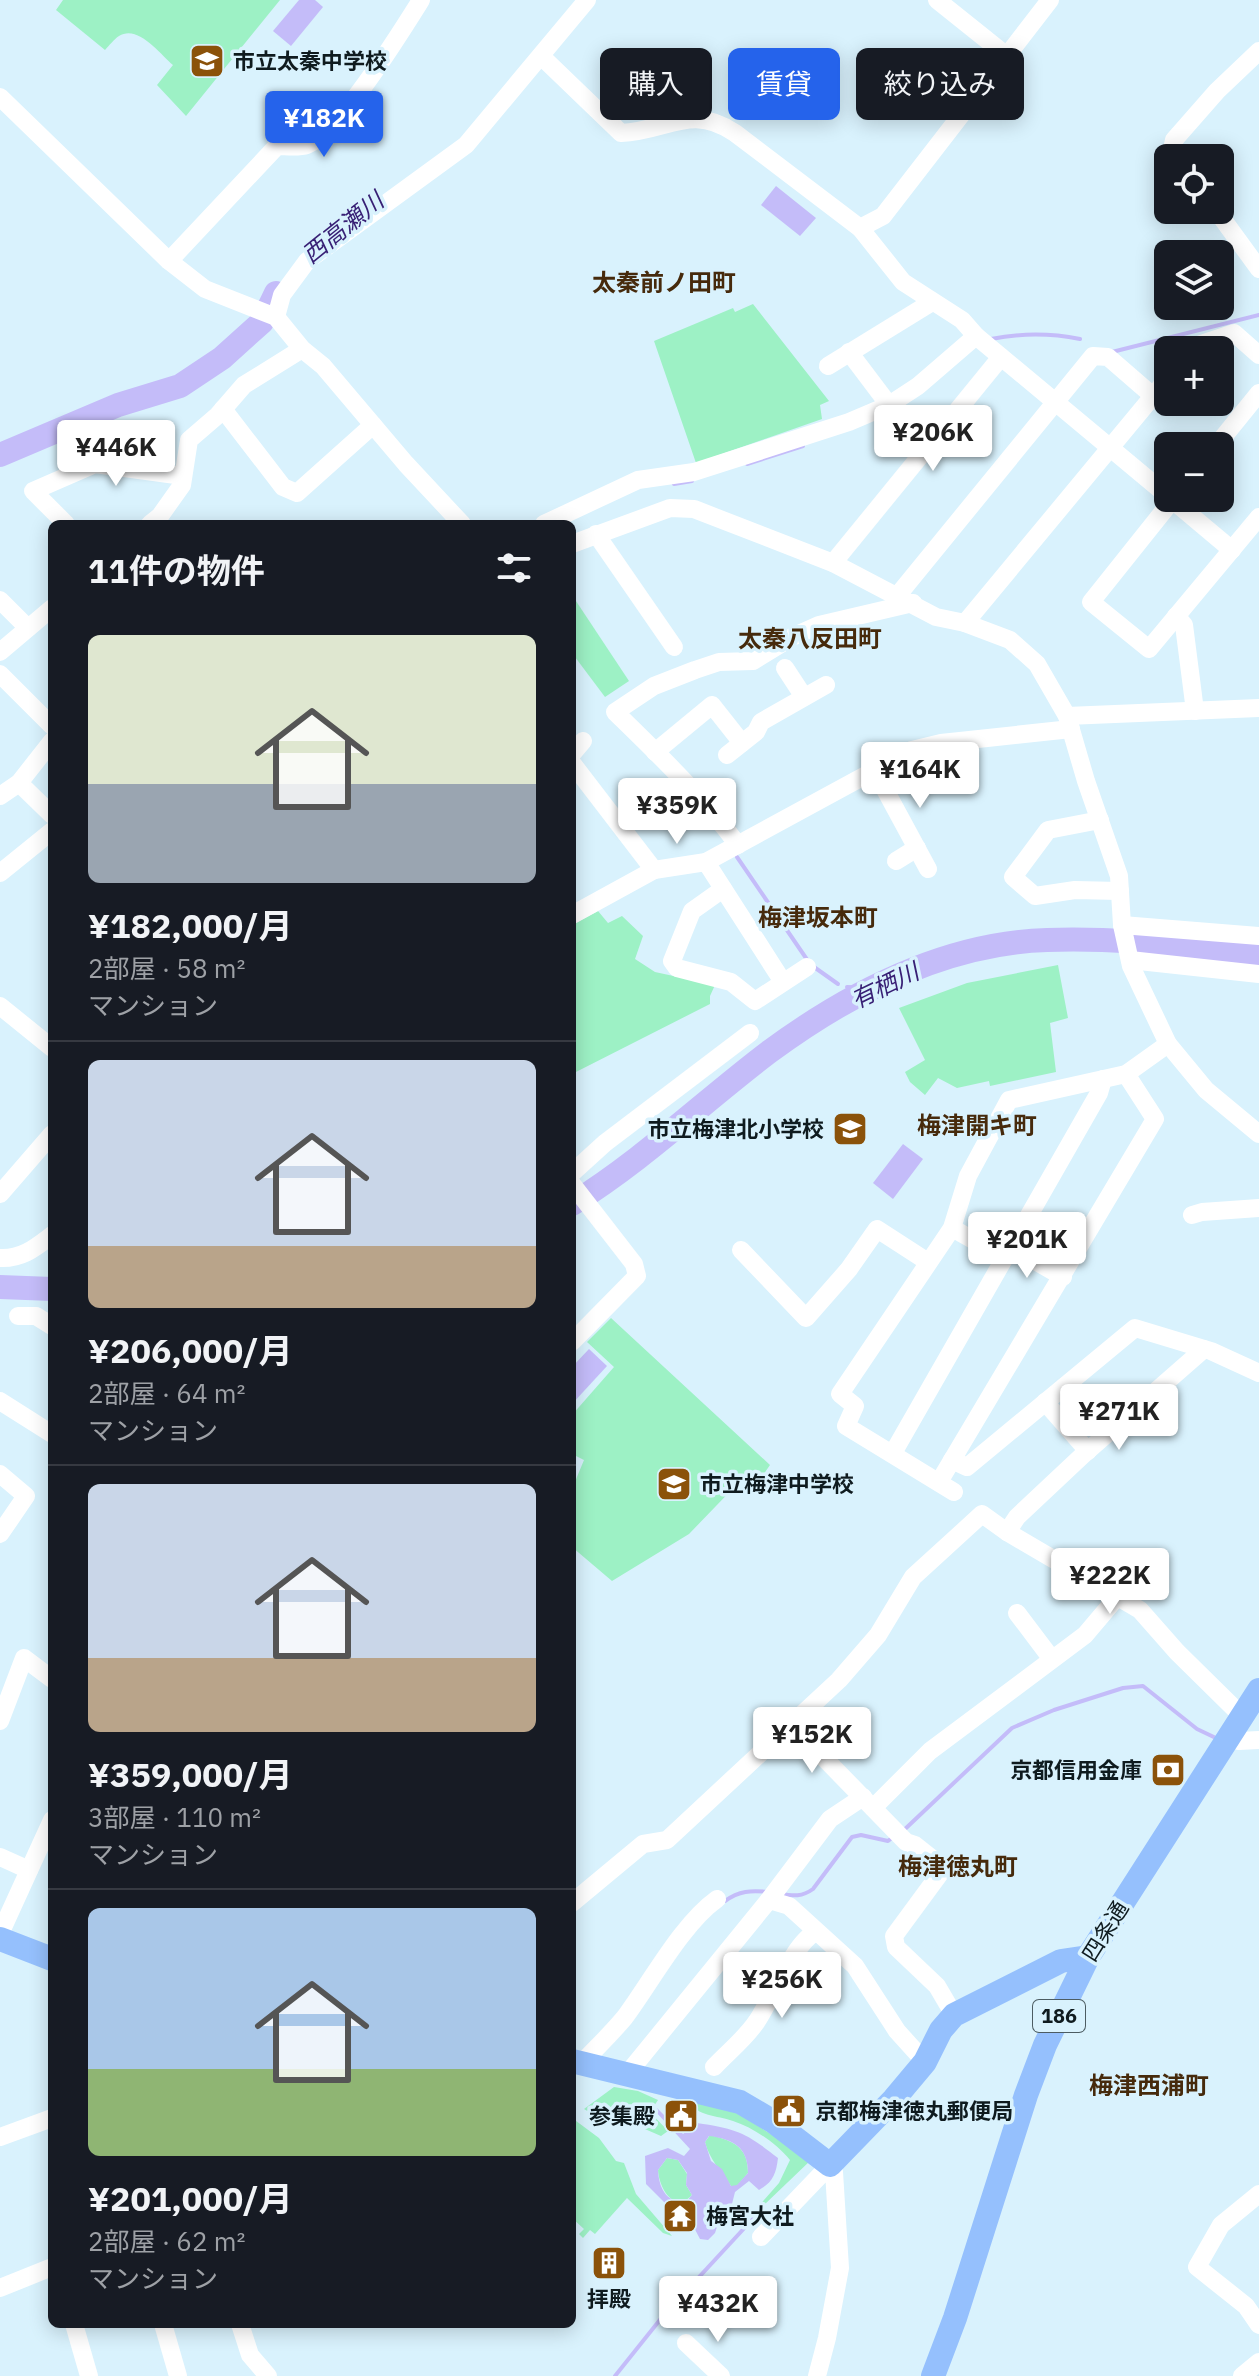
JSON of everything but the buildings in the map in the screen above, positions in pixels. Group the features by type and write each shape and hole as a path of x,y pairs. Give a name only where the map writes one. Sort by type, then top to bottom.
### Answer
{"main road":[{"name":"四条通","path":"933,2376 1045,2045 1088,1957 1259,1690"},
{"path":"1,1940 48,1958"},
{"path":"577,2062 740,2102 774,2122 830,2165 925,2062 941,2030 954,2015 1061,1961 1088,1957"}],"street":[{"path":"169,261 277,146 304,146 315,141 347,108 421,0"},
{"path":"269,314 307,261 466,145 587,0"},
{"path":"937,0 997,48"},
{"path":"1013,48 1050,0"},
{"path":"1173,144 1217,91 1259,51"},
{"path":"541,56 621,133 658,128 694,117 724,126 860,228 903,282 962,320 976,336 1154,484"},
{"path":"0,97 169,261 205,289 269,314 323,366 458,520"},
{"path":"860,228 883,216 957,120"},
{"path":"1228,224 1255,257"},
{"path":"828,366 932,302"},
{"path":"1225,336 1234,333 1259,355"},
{"path":"553,520 638,480 694,472 849,422 889,405 918,386 976,336"},
{"path":"155,520 182,485 189,440 244,385 302,349"},
{"path":"849,352 889,405"},
{"path":"738,845 705,802 615,712 654,686 719,662 753,661 819,625 906,599 1093,356 1108,357 1153,396 965,623"},
{"path":"833,563 1001,357"},
{"path":"1227,432 1259,393"},
{"path":"223,409 283,487 297,493 373,425"},
{"path":"62,520 33,491 95,464 183,476"},
{"path":"576,542 670,508 694,509 833,563 936,617 965,623 1010,640 1037,664 1069,723 1119,876 1129,958 1168,1044 1206,1090 1259,1134"},
{"path":"1160,512 1091,602 1149,649 1259,517"},
{"path":"1187,512 1232,550"},
{"path":"596,534 674,647"},
{"path":"0,600 28,628"},
{"path":"0,652 48,611"},
{"path":"1176,616 1184,625 1195,711"},
{"path":"785,668 804,697"},
{"path":"0,674 48,722"},
{"path":"655,752 712,705 734,749 756,732 761,722 826,685"},
{"path":"576,913 654,870 706,862 912,750 1069,723 1259,708"},
{"path":"0,796 19,783 48,746"},
{"path":"576,768 654,870"},
{"path":"875,771 928,869"},
{"path":"19,783 48,811"},
{"path":"1100,820 1048,830 1013,877 1035,896 1075,890 1120,891"},
{"path":"0,873 48,834"},
{"path":"896,861 917,848"},
{"path":"706,862 783,982"},
{"path":"723,889 692,911 672,961 677,968 731,982 755,1001 807,967"},
{"path":"1123,928 1259,936"},
{"path":"1129,958 1259,974"},
{"path":"0,1006 48,1045"},
{"path":"576,1169 605,1143 750,1033"},
{"path":"1126,1074 1155,1119 952,1460 946,1487 846,1426 855,1406 840,1394 952,1228 968,1176 1009,1100 1126,1074 1168,1044"},
{"path":"893,1453 1099,1093 1103,1079"},
{"path":"0,1194 7,1174 48,1138"},
{"path":"576,1190 634,1264 637,1276 576,1338"},
{"path":"1192,1215 1259,1208"},
{"path":"952,1228 1063,1277"},
{"path":"741,1250 806,1318 849,1269 877,1229 928,1262"},
{"path":"0,1258 16,1259 48,1238"},
{"path":"18,1316 36,1316 48,1324"},
{"path":"952,1460 967,1467 1135,1328 1204,1349 1259,1373"},
{"path":"1007,1532 1017,1517 1088,1451 1204,1349"},
{"path":"0,1401 48,1431"},
{"path":"1045,1402 1088,1451"},
{"path":"0,1474 26,1496 0,1534"},
{"path":"576,1900 643,1844 667,1840 839,1680 878,1635 913,1577 982,1514 1007,1532 1140,1610 1177,1652 1242,1716"},
{"path":"628,2073 769,1900 830,1819 868,1802 930,1751 1085,1635 1118,1596"},
{"path":"1017,1613 1051,1658"},
{"path":"0,1721 24,1658 48,1676"},
{"path":"791,1724 906,1842 915,1845 944,1868 894,1936 896,1947 937,1986 954,2015"},
{"path":"1228,1738 1259,1740"},
{"path":"1,1940 48,1829"},
{"path":"0,1857 29,1870"},
{"path":"577,2062 624,2017 647,1981 704,1908 717,1899"},
{"path":"769,1900 789,1906 855,1966 897,2031 925,2062"},
{"path":"714,2067 756,2023 786,1967 809,1935 816,1932"},
{"path":"0,2137 48,2119"},
{"path":"761,2237 830,2165 834,2172 840,2268 817,2376"},
{"path":"1257,2319 1246,2306 1197,2267 1221,2225 1259,2194"},
{"path":"0,2288 48,2269"},
{"path":"75,2328 89,2376"},
{"path":"164,2328 178,2376"},
{"path":"241,2328 250,2355 268,2376"},
{"path":"686,2343 721,2376"},
{"path":"1242,2376 1259,2362"}],"green space":[{"name":"市立太秦中学校","path":"63,0 280,0 186,116 157,85 173,65 155,48 141,37 126,33 117,37 105,50 56,10"},
{"path":"753,304 829,401 820,405 822,419 696,463 654,341 733,308 735,312"},
{"path":"576,601 629,681 605,697 576,658"},
{"path":"598,911 608,923 622,916 643,936 635,959 655,972 715,985 710,1004 576,1072 576,923"},
{"path":"1058,965 1068,1018 1050,1023 1056,1072 990,1086 989,1081 957,1088 938,1078 925,1095 910,1082 905,1072 925,1060 899,1008 967,983"},
{"name":"市立梅津中学校","path":"611,1318 770,1465 754,1488 743,1478 689,1534 612,1581 576,1550 576,1479 584,1460 576,1456 576,1410 614,1367 587,1342"},
{"path":"614,2087 638,2091 658,2100 650,2112 668,2131 661,2136 624,2120 601,2119 584,2109"},
{"path":"687,2101 724,2104 811,2160 764,2205 757,2208 779,2183 790,2160 757,2132 733,2121 702,2113"},
{"path":"576,2121 599,2138 616,2161 624,2163 636,2194 672,2236 663,2233 627,2198 595,2234 590,2230 583,2238 579,2234 584,2229 576,2222"},
{"path":"710,2135 733,2143 742,2151 748,2173 737,2186 731,2186 709,2154 705,2142"},
{"path":"667,2158 678,2160 687,2174 686,2185 692,2195 685,2200 674,2200 661,2184 658,2170"}],"shaded area":[{"path":"299,0 315,0 323,7 291,46 273,31"},
{"path":"776,186 816,218 800,236 761,205"},
{"path":"903,1144 923,1159 893,1199 873,1183"},
{"path":"589,1349 607,1366 576,1400 576,1363"},
{"path":"657,2108 683,2134 697,2123 722,2127 741,2133 778,2158 768,2184 759,2190 749,2181 735,2192 730,2212 719,2221 715,2233 708,2240 700,2239 689,2218 676,2214 646,2184 645,2156 668,2148 684,2156 690,2149 655,2111","holes":["709,2136 732,2142 742,2151 748,2173 737,2185 731,2186 722,2169 711,2161 705,2142","667,2158 678,2160 687,2173 686,2185 692,2195 686,2202 673,2200 662,2188 658,2170"]}],"waterway":[{"name":"西高瀬川","path":"0,455 118,405 180,386 222,358 262,322 276,293"},
{"path":"1112,352 1259,315"},
{"path":"991,339 1036,334 1080,339"},
{"path":"747,464 803,446"},
{"path":"674,484 692,481"},
{"path":"737,857 808,961"},
{"name":"有栖川","path":"576,1201 623,1169 800,1030 865,991 936,961 1009,943 1074,939 1259,954"},
{"path":"814,967 838,984"},
{"path":"847,987 872,988"},
{"name":"有栖川","path":"0,1287 48,1289"},
{"path":"904,1830 1012,1728 1054,1710 1123,1688 1143,1686 1197,1729 1218,1739"},
{"path":"780,1894 798,1895 813,1889 852,1837 861,1835 888,1841 893,1837"},
{"path":"725,1901 745,1892 768,1892"},
{"path":"615,2376 663,2316 762,2209"}],"place":[{"name":"市立太秦中学校","path":"207,61"},
{"name":"市立梅津北小学校","path":"850,1129"},
{"name":"市立梅津中学校","path":"674,1484"},
{"name":"京都信用金庫","path":"1168,1770"},
{"name":"京都梅津徳丸郵便局","path":"789,2111"},
{"name":"参集殿","path":"681,2116"},
{"name":"梅宮大社","path":"680,2216"},
{"name":"拝殿","path":"609,2263"}],"district":[{"name":"太秦前ノ田町","path":"664,283"},
{"name":"太秦八反田町","path":"810,639"},
{"name":"梅津坂本町","path":"818,918"},
{"name":"梅津開キ町","path":"977,1126"},
{"name":"梅津徳丸町","path":"958,1867"},
{"name":"梅津西浦町","path":"1149,2086"}]}
